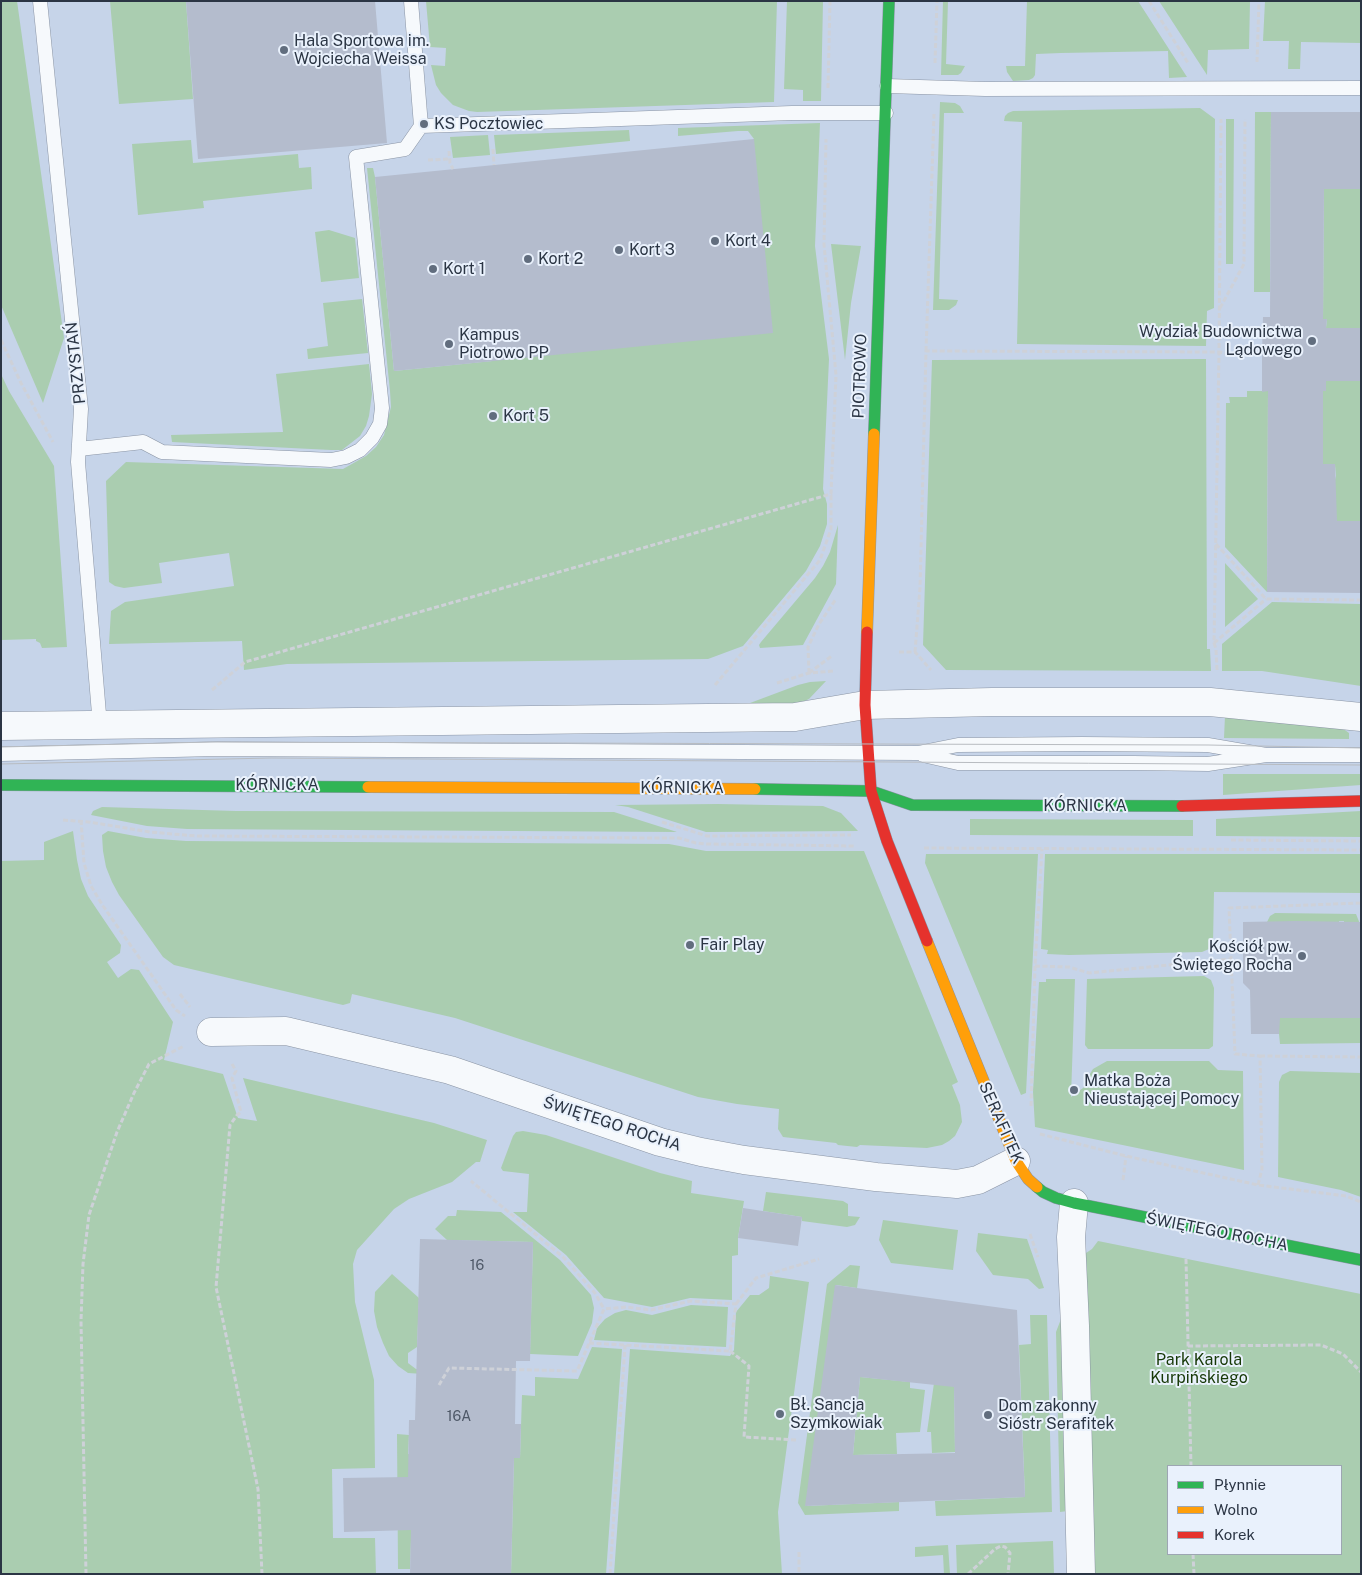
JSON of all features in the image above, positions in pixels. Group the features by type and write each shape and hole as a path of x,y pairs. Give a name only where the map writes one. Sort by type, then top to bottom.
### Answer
{"street":[{"name":"PIOTROWO","path":"869,752 865,705 889,1"},
{"path":"1,726 795,717 865,705 1210,702 1361,717"},
{"name":"SERAFITEK","path":"869,752 872,791 886,841 1016,1161 1028,1178 1043,1192 1074,1203"},
{"name":"KÓRNICKA","path":"1,785 695,788 872,791 912,805 948,806 1205,806 1361,801"},
{"name":"ŚWIĘTEGO ROCHA","path":"211,1032 286,1031 450,1070 660,1142 744,1160 876,1177 956,1184 978,1180 1016,1161"},
{"path":"1074,1203 1070,1236 1075,1326 1081,1574"},
{"name":"ŚWIĘTEGO ROCHA","path":"1074,1203 1361,1260"}],"lane":[{"name":"PRZYSTAŃ","path":"40,1 81,409 78,456 100,726"},
{"path":"78,456 143,442 162,452 331,460 346,457 360,450 372,438 380,424 382,408 356,157 405,148 421,126 411,1"},
{"path":"887,86 934,88 1361,88"},
{"path":"421,126 827,112 886,113"},
{"path":"1,754 217,749 869,752 918,753 958,763 1208,764 1266,755 1361,755"}],"path":[{"path":"710,691 820,560 831,529 836,375 824,244 830,1"},
{"path":"933,673 915,652 920,588 937,1"},
{"path":"1150,1 1191,68"},
{"path":"1257,67 1259,1"},
{"path":"1216,671 1216,649 1214,643 1220,308 1221,119"},
{"path":"1220,308 1244,264 1245,119"},
{"path":"1,340 51,440 61,452 78,456"},
{"path":"926,350 1262,354"},
{"path":"209,692 245,662 831,494"},
{"path":"1216,544 1266,599"},
{"path":"833,656 809,673 808,648 819,624 839,593"},
{"path":"1214,643 1266,599 1361,600"},
{"path":"897,652 915,652"},
{"path":"81,815 84,863 91,886 176,1010 211,1032"},
{"path":"54,820 196,836 679,838 707,844 861,846"},
{"path":"918,848 1204,847 1361,850"},
{"path":"1031,1112 1035,966 1042,849"},
{"path":"1361,903 1229,908 1235,1054 1361,1057"},
{"path":"1035,966 1069,967 1090,972 1230,959"},
{"path":"86,1574 81,1321 83,1264 89,1215 117,1132 149,1064 211,1032"},
{"path":"1258,1185 1262,1168 1260,1056"},
{"path":"241,1112 230,1125 216,1287 258,1489 262,1574"},
{"path":"1040,1134 1126,1156 1258,1185 1346,1196 1361,1202"},
{"path":"471,1181 563,1258 595,1293 604,1309"},
{"path":"1186,1258 1191,1465"},
{"path":"730,1351 736,1304 756,1278 819,1259"},
{"path":"604,1309 626,1307 651,1310 691,1301 736,1304"},
{"path":"439,1385 449,1368 576,1371 604,1309"},
{"path":"589,1343 730,1351 749,1366 744,1437 797,1440"},
{"path":"1188,1346 1321,1344 1343,1354 1361,1372"},
{"path":"610,1574 625,1345"},
{"path":"968,1574 995,1549 1001,1546 1010,1553 1008,1574"},
{"path":"799,1552 799,1574"},
{"path":"1194,1555 1194,1574"}],"green space":[{"path":"1,1 17,1 64,338 43,403 1,305"},
{"path":"110,1 186,1 193,99 119,104"},
{"path":"426,1 777,1 774,102 469,111 453,105 436,85 431,65 445,66 446,48 430,47"},
{"path":"787,1 823,1 821,101 803,101 803,90 784,89"},
{"path":"943,1 948,1 946,64 965,66 958,75 941,75"},
{"path":"1027,1 1138,1 1187,77 1169,78 1168,51 1061,53 1036,54 1035,75 1033,78 1013,81 1007,72 1006,66 1025,66"},
{"path":"1159,1 1250,1 1249,49 1208,50 1207,75"},
{"path":"1265,1 1361,1 1361,43 1301,42 1300,69 1288,69 1289,41 1263,41"},
{"path":"940,102 955,103 960,106 964,113 944,113 939,299 958,300 956,305 949,310 933,310"},
{"path":"1200,108 1215,119 1214,308 1207,311 1206,346 1017,344 1022,122 1004,121 1005,116 1013,111"},
{"path":"1255,112 1271,112 1270,292 1254,292"},
{"path":"1226,119 1234,119 1233,264 1226,264"},
{"path":"820,123 815,246 829,359 823,489 827,504 827,524 820,546 806,571 743,646 708,659 287,664 244,670 242,641 109,644 111,611 125,602 234,586 229,553 159,563 162,583 124,588 109,582 106,481 126,462 343,469 366,456 376,447 384,435 391,407 390,391 367,168 373,168 375,177 394,371 492,361 754,139 748,131 678,136 678,128"},
{"path":"629,130 630,141 496,154 494,135"},
{"path":"488,135 490,155 453,158 450,137"},
{"path":"191,140 193,163 298,154 299,168 311,167 312,189 203,201 204,208 138,215 132,144"},
{"path":"1324,189 1361,189 1360,328 1326,328 1327,319 1323,319"},
{"path":"329,230 355,238 359,278 321,282 315,232"},
{"path":"831,244 861,246 851,303 845,360"},
{"path":"362,299 368,353 308,359 307,349 328,346 323,303"},
{"path":"1206,359 1207,649 1210,649 1211,671 946,670 923,645 932,360"},
{"path":"369,364 372,394 366,426 360,436 342,450 172,442 171,435 283,432 276,374"},
{"path":"1,374 9,391 54,466 67,647 42,648 36,639 1,640"},
{"path":"1326,381 1360,381 1361,521 1323,521 1336,476 1335,465 1323,464 1323,391 1326,391"},
{"path":"1247,391 1268,391 1267,592 1225,547 1226,403 1230,403 1229,397 1247,397"},
{"path":"838,525 836,584 803,645 760,648 761,642 823,566 830,552"},
{"path":"1225,563 1258,599 1225,627"},
{"path":"1272,602 1361,604 1361,686 1262,671 1222,671 1222,644"},
{"path":"826,681 809,699 798,704 722,707 750,703 810,682"},
{"path":"1225,716 1342,728 1349,733 1349,739 1224,738"},
{"path":"1223,774 1361,774 1361,785 1223,795"},
{"path":"615,805 823,806 841,813 858,831 706,832 628,807"},
{"path":"102,807 236,811 614,812 677,832 187,829 147,826 91,815 93,811"},
{"path":"1361,811 1361,837 1216,836 1216,819"},
{"path":"970,819 1193,820 1193,836 970,835"},
{"path":"73,831 81,879 88,896 121,945 120,953 107,962 118,978 131,969 139,970 173,1022 164,1060 223,1074 238,1118 257,1121 243,1078 434,1123 487,1140 480,1162 476,1162 452,1182 409,1199 394,1209 357,1250 353,1264 355,1302 374,1380 375,1468 332,1469 333,1538 375,1538 376,1574 1,1574 1,861 44,860 44,842"},
{"path":"108,831 146,838 186,841 669,844 706,851 864,851 958,1082 952,1085 960,1105 962,1122 955,1136 949,1141 942,1145 927,1148 860,1145 857,1147 783,1137 778,1129 779,1109 698,1097 455,1018 352,994 350,1003 343,1005 174,965 163,957 119,895 112,882 106,867 103,851 102,835"},
{"path":"926,854 1038,854 1026,1093 1021,1095 925,863"},
{"path":"1045,854 1361,854 1361,893 1214,892 1213,943 1209,949 1202,952 1047,954 1048,950 1041,949"},
{"path":"1275,913 1356,914 1360,924 1344,924 1344,921 1339,921 1339,923 1267,922 1270,916"},
{"path":"1204,976 1211,980 1214,988 1213,1046 1209,1049 1088,1049 1085,1045 1087,979"},
{"path":"1046,979 1075,979 1071,1097 1087,1085 1088,1077 1093,1069 1107,1061 1209,1061 1218,1070 1243,1071 1244,1170 1035,1127 1033,1092 1039,982 1046,982"},
{"path":"1277,1014 1361,1014 1361,1043 1280,1044"},
{"path":"1290,1071 1361,1073 1361,1197 1341,1190 1278,1177 1279,1082 1282,1075"},
{"path":"523,1131 546,1135 660,1173 692,1181 691,1193 744,1201 738,1238 738,1255 732,1256 732,1300 690,1298 652,1307 604,1298 566,1255 513,1212 527,1212 529,1174 503,1171 501,1168 513,1136 516,1132"},
{"path":"766,1192 843,1201 848,1204 848,1216 860,1217 855,1225 847,1227 802,1221 802,1217 763,1211"},
{"path":"457,1210 501,1212 560,1260 591,1295 594,1308 592,1323 578,1356 530,1354 533,1242 447,1240 435,1229 448,1216 456,1216"},
{"path":"883,1220 958,1230 953,1270 891,1263 879,1240"},
{"path":"978,1233 1027,1239 1044,1288 1039,1289 1028,1279 993,1275 976,1251"},
{"name":"Park Karola Kurpińskiego","path":"1098,1241 1361,1294 1361,1574 1092,1574 1086,1253"},
{"path":"850,1265 860,1266 857,1288 836,1285 806,1506 899,1502 899,1511 805,1515 798,1503 827,1284"},
{"path":"392,1274 419,1298 417,1347 408,1353 408,1363 416,1369 439,1375 408,1373 389,1356 377,1327 374,1311 375,1292"},
{"path":"770,1276 809,1282 778,1512 782,1574 614,1574 630,1349 730,1356 734,1350 736,1312 750,1295 759,1295 769,1288"},
{"path":"691,1305 728,1307 726,1347 594,1340 597,1328 605,1319 615,1313 626,1310 652,1315"},
{"path":"1030,1315 1047,1315 1052,1512 936,1516 935,1501 1025,1497 1019,1345 1031,1344"},
{"path":"1061,1319 1068,1511 1060,1512 1056,1332"},
{"path":"592,1347 622,1349 606,1574 511,1574 514,1458 520,1458 522,1395 535,1396 535,1377 578,1379"},
{"path":"935,1376 954,1379 955,1452 932,1453 931,1432 927,1432"},
{"path":"860,1377 910,1382 910,1388 925,1390 920,1432 896,1433 897,1454 853,1455"},
{"path":"397,1434 409,1435 408,1454 414,1454 410,1569 398,1569"},
{"path":"1053,1541 1054,1574 957,1574 956,1545"},
{"path":"948,1545 950,1574 944,1574 943,1555 915,1557 915,1547"}],"building":[{"name":"Hala Sportowa im. Wojciecha Weissa","path":"186,1 375,1 387,143 198,159"},
{"name":"Wydział Budownictwa Lądowego","path":"1271,112 1361,112 1361,189 1324,189 1323,319 1327,319 1326,328 1361,328 1361,381 1326,381 1326,391 1323,391 1323,464 1335,464 1337,521 1361,521 1361,593 1267,592 1268,391 1262,392 1262,354 1263,317 1270,317"},
{"path":"754,139 773,333 394,371 375,177"},
{"name":"Kościół pw. Świętego Rocha","path":"1243,922 1361,922 1361,1018 1280,1018 1279,1034 1251,1034 1250,990 1243,983"},
{"path":"743,1208 802,1217 798,1246 738,1238"},
{"path":"420,1239 533,1242 530,1361 516,1361 515,1424 521,1424 520,1458 514,1458 511,1574 410,1574 411,1530 344,1532 343,1478 408,1477 409,1420 415,1420"},
{"name":"Dom zakonny Sióstr Serafitek","path":"835,1285 1017,1310 1025,1497 805,1506","holes":["860,1377 954,1387 955,1453 853,1455"]}],"tram line":[{"path":"1,747 211,742 1208,745 1361,748"},
{"path":"1,764 271,758 1361,765"}],"traffic: fast":[{"path":"874,434 889,1"},
{"path":"1,785 368,787"},
{"path":"755,789 871,791 912,805 1182,806"},
{"path":"1037,1187 1056,1198 1074,1203 1361,1260"}],"traffic: slow":[{"path":"867,632 874,434"},
{"path":"368,787 755,789"},
{"path":"927,941 1016,1161 1028,1179 1037,1187"}],"traffic: jam":[{"path":"867,632 865,705 871,791 887,841 927,941"},
{"path":"1182,806 1361,801"}],"place":[{"name":"Hala Sportowa im. Wojciecha Weissa","path":"284,50"},
{"name":"KS Pocztowiec","path":"424,124"},
{"name":"Kort 4","path":"715,241"},
{"name":"Kort 3","path":"619,250"},
{"name":"Kort 2","path":"528,259"},
{"name":"Kort 1","path":"433,269"},
{"name":"Wydział Budownictwa Lądowego","path":"1312,341"},
{"name":"Kampus Piotrowo PP","path":"449,344"},
{"name":"Kort 5","path":"493,416"},
{"name":"Fair Play","path":"690,945"},
{"name":"Kościół pw. Świętego Rocha","path":"1302,956"},
{"name":"Matka Boża Nieustającej Pomocy","path":"1074,1090"},
{"name":"Bł. Sancja Szymkowiak","path":"780,1414"},
{"name":"Dom zakonny Sióstr Serafitek","path":"988,1415"}]}
